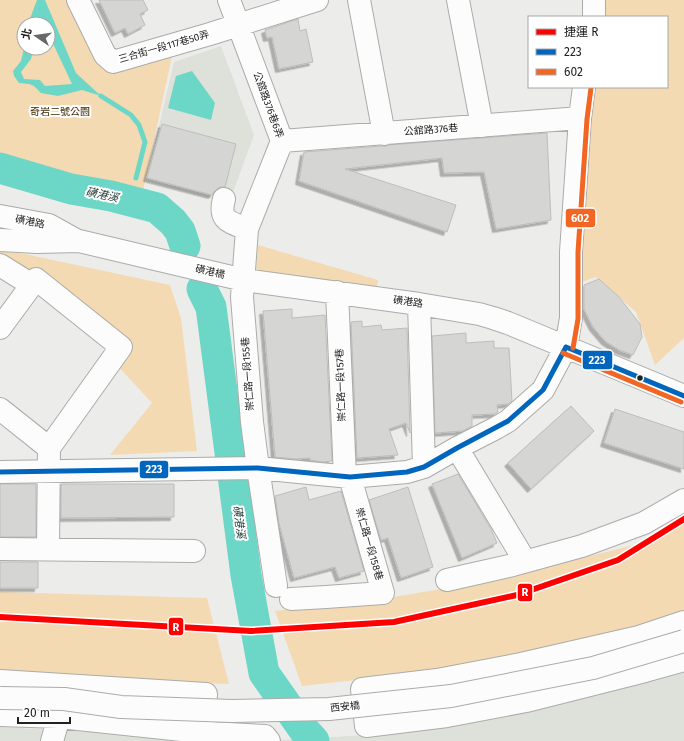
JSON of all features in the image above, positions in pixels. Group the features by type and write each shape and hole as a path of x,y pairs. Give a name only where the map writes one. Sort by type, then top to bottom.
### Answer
{"street":[{"name":"三合街一段117巷50弄","path":"78,0 105,55 113,62 210,34 238,24"},
{"name":"公舘路376巷6弄","path":"229,0 282,141 247,229 246,239 234,278"},
{"path":"238,24 317,0"},
{"path":"359,0 384,134"},
{"path":"458,0 482,126"},
{"path":"594,0 594,16"},
{"path":"0,472 250,468 348,477 407,472 424,467 508,421 543,390 566,347 571,318 570,252 580,118 584,88"},
{"name":"公舘路376巷","path":"282,141 580,118"},
{"path":"224,199 222,214 226,219 247,229"},
{"name":"磺港路","path":"0,216 49,225 79,241 175,264"},
{"name":"磺港路","path":"0,240 37,242 79,241"},
{"path":"0,264 32,285"},
{"name":"磺港橋","path":"175,264 234,278"},
{"name":"磺港路","path":"234,278 338,292 479,314 493,318 566,347 684,396"},
{"name":"崇仁路一段155巷","path":"234,278 242,297 252,422 250,468 284,592"},
{"path":"0,328 36,279 121,347 49,448 48,550"},
{"name":"崇仁路一段157巷","path":"338,292 348,477"},
{"path":"419,304 424,467"},
{"path":"0,409 49,448"},
{"path":"457,448 525,561"},
{"name":"崇仁路一段158巷","path":"284,592 326,597 383,592 348,477"},
{"path":"447,580 582,546 644,523 684,500"},
{"path":"0,549 194,551"},
{"path":"684,622 639,637 521,664 437,680 362,689 366,726 447,716 526,701 684,660"},
{"name":"西安橋","path":"0,698 64,699 129,707 232,711 329,709 451,696 593,668 684,641"},
{"path":"0,681 206,694 204,732"},
{"path":"0,715 59,717 204,732 265,736 269,741"},
{"path":"52,741 59,717"}],"shaded area":[{"path":"37,0 45,0 52,16 31,16"},
{"path":"56,26 76,73 101,96 82,90 58,96 41,93 34,86 19,83 14,76 13,71 21,61 22,56 32,56 21,72 24,79 40,80 45,86 72,84 56,50"},
{"path":"221,46 254,135 229,203 146,181 174,62"},
{"path":"192,71 215,103 211,120 168,108 176,76"},
{"path":"684,667 684,741 261,741 366,735"},
{"path":"0,727 257,741 0,741"}],"green space":[{"name":"奇岩二號公園","path":"0,0 70,0 103,70 173,52 141,200 0,158"},
{"path":"600,0 684,0 684,338 655,365 636,312 596,277 579,283 593,88 668,88 668,16 598,16"},
{"path":"258,245 378,280 376,293 256,272"},
{"path":"0,251 25,254 170,285 181,318 197,451 110,455 152,403 115,363 124,351 31,274 0,257"},
{"path":"684,519 684,613 657,624 483,666 302,686 275,611 369,601 484,582 659,539"},
{"path":"0,592 207,598 229,684 0,675"}],"building":[{"path":"99,0 143,0 148,10 140,14 145,25 128,34 125,28 115,33"},
{"path":"298,19 300,31 306,29 313,62 279,69 272,37 267,38 265,30"},
{"path":"162,124 236,144 225,187 220,187 212,195 147,178"},
{"path":"547,133 551,220 496,229 484,172 444,173 442,158 345,169 456,205 447,232 299,181 304,152"},
{"path":"599,279 619,297 640,324 642,337 633,355 619,350 605,341 593,327 584,309 584,285"},
{"path":"292,309 292,318 325,315 332,461 323,462 310,460 310,458 295,459 275,457 263,311"},
{"path":"362,321 362,327 381,325 382,330 407,328 410,433 406,423 389,429 398,455 357,458 351,322"},
{"path":"466,333 466,343 494,341 494,348 509,348 512,401 508,404 497,405 498,412 495,414 472,415 472,426 463,431 435,433 432,336"},
{"path":"571,406 594,431 531,489 508,463"},
{"path":"615,409 684,432 684,469 604,443"},
{"path":"458,474 491,529 497,543 462,558 432,484"},
{"path":"0,484 36,484 36,537 0,537"},
{"path":"61,484 174,484 174,517 61,518"},
{"path":"306,487 309,500 341,491 364,571 339,578 335,567 294,578 279,523 275,496"},
{"path":"408,487 433,567 401,578 388,538 381,540 369,500"},
{"path":"0,562 38,562 38,588 0,588"}],"waterway":[{"path":"101,96 131,115 139,125 145,142 136,178"},
{"name":"磺港溪","path":"0,168 71,189 111,196 157,208 173,222 180,231 185,246"},
{"name":"磺港溪","path":"202,289 211,307 246,575 264,673 304,730 314,741"}],"metro line":[{"name":"R","path":"0,617 251,631 394,622 517,595 618,560 684,519"}],"transit line":[{"name":"602","path":"573,348 578,319 578,252 587,119 591,88"},
{"name":"223","path":"566,347 684,396"},
{"name":"223","path":"0,472 258,468 350,477 407,472 424,467 508,421 543,390 566,347"},
{"name":"602","path":"563,353 681,402"}]}
